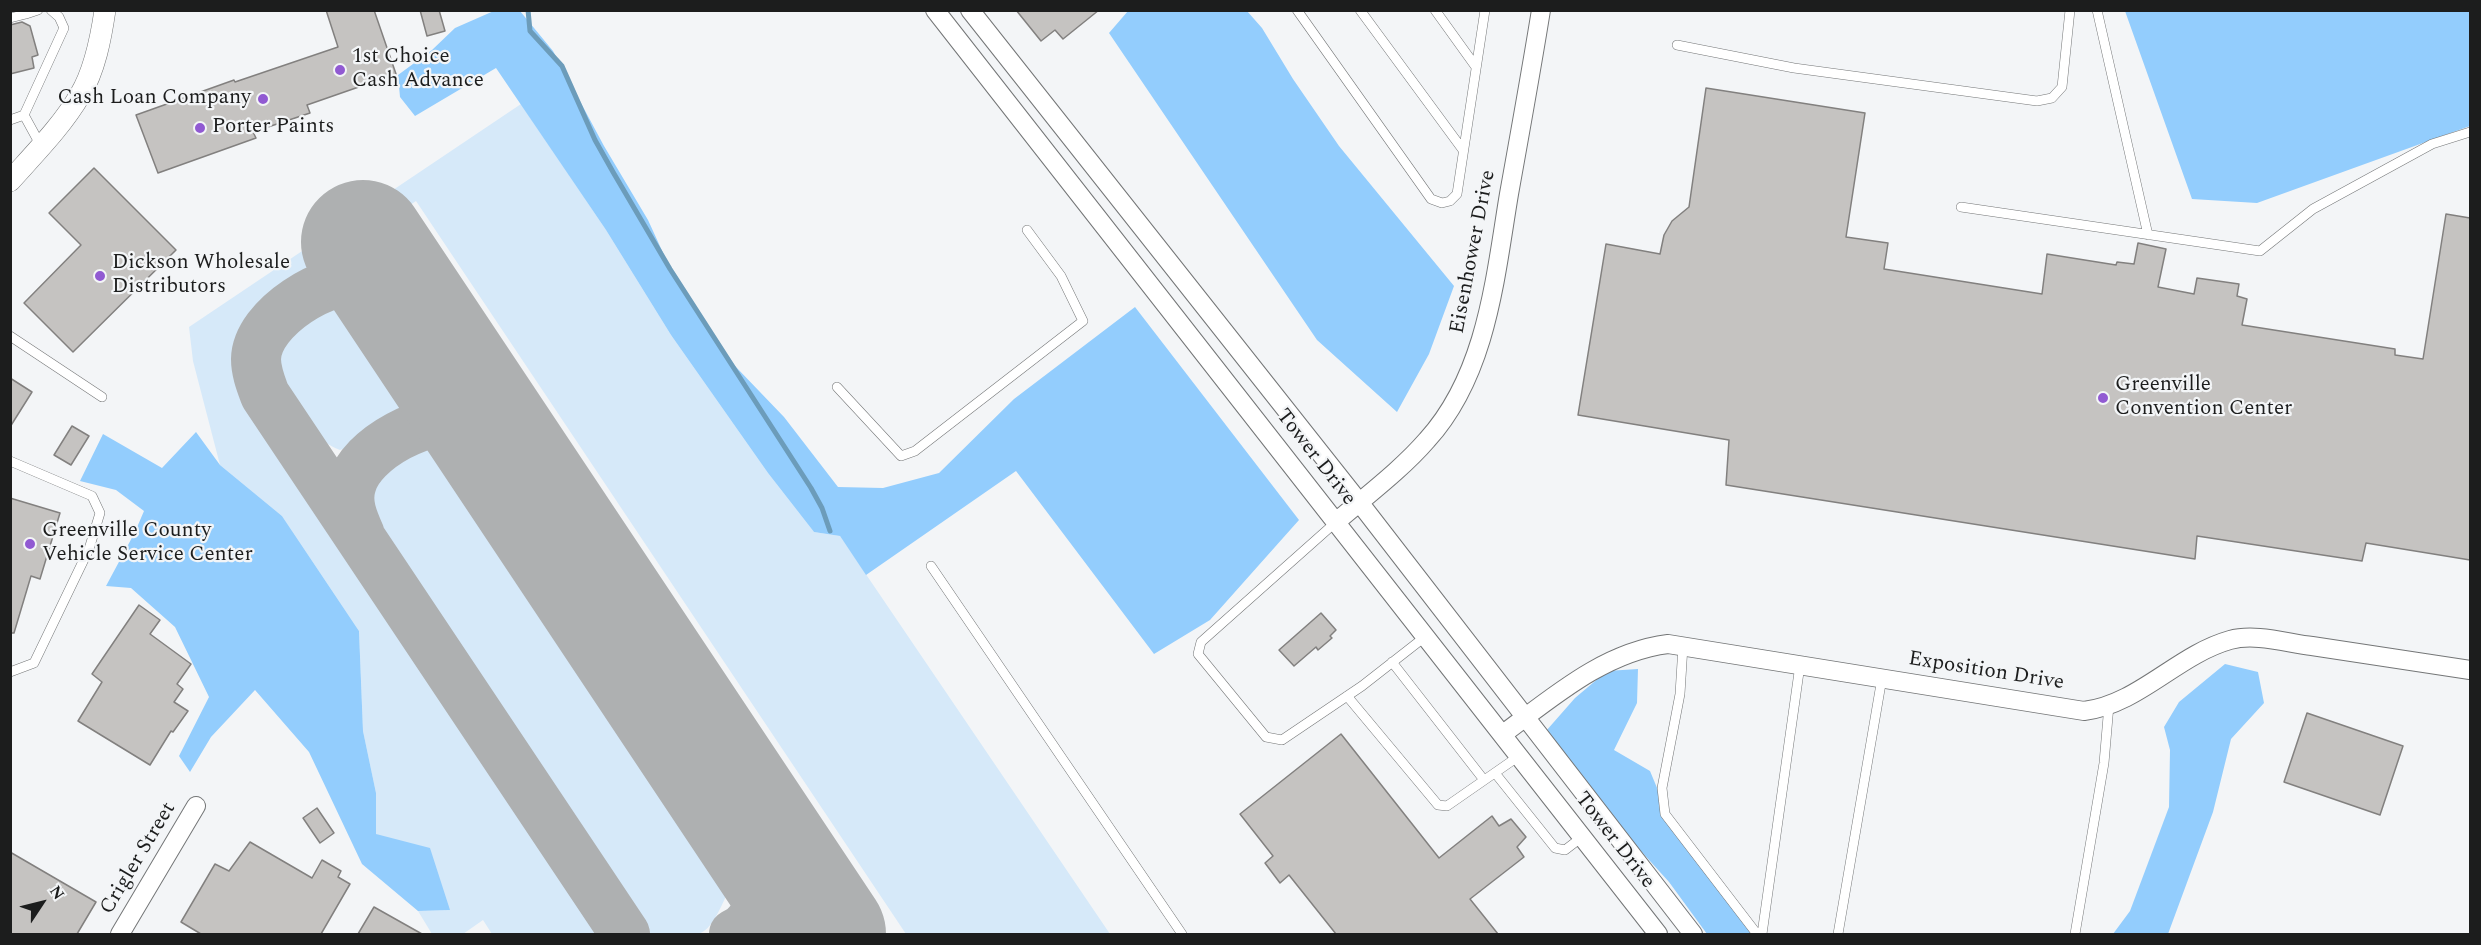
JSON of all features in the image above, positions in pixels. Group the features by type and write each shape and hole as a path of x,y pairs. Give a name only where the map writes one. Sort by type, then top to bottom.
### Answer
{"street":[{"path":"10,181 41,146 81,94 101,36 105,10"},
{"name":"Tower Drive","path":"935,10 1658,934"},
{"name":"Tower Drive","path":"970,10 1359,502 1693,934"},
{"name":"Eisenhower Drive","path":"1336,522 1428,440 1450,408 1474,361 1485,326 1493,288 1541,10"},
{"name":"Exposition Drive","path":"1503,734 1554,695 1613,659 1642,648 1668,644 2084,711 2124,699 2184,661 2233,639 2269,640 2470,670"},
{"name":"Crigler Street","path":"120,934 196,806"}],"lane":[{"path":"10,18 38,10"},
{"path":"10,120 24,115 64,28 59,17 51,10"},
{"path":"1297,10 1431,199 1442,203 1450,201 1457,194 1485,10"},
{"path":"1360,10 1463,150"},
{"path":"1435,10 1476,66"},
{"path":"1677,45 1794,68 2037,102 2052,98 2062,87 2070,10"},
{"path":"2097,10 2148,235"},
{"path":"24,115 41,146"},
{"path":"1961,207 2260,251 2313,209 2432,144 2470,132"},
{"path":"837,387 901,456 915,451 1083,321 1061,276 1027,230"},
{"path":"10,336 102,397"},
{"path":"10,461 92,496 100,513 89,549 33,663 10,672"},
{"path":"1336,522 1201,642 1198,654 1266,737 1282,740 1347,696 1426,636"},
{"path":"931,566 1182,934"},
{"path":"1683,646 1680,694 1662,788 1665,814 1757,934"},
{"path":"1392,662 1484,780"},
{"path":"1762,934 1800,665"},
{"path":"1838,934 1882,678"},
{"path":"1347,696 1438,805 1447,806 1519,756"},
{"path":"2076,934 2104,763 2109,705"},
{"path":"1495,773 1555,848 1565,850 1582,837"}],"shaded area":[{"path":"496,10 520,11 553,51 604,146 648,220 675,279 735,366 784,417 838,487 883,488 939,473 1014,399 1135,307 1299,520 1210,620 1154,654 1016,471 866,575 840,536 814,532 768,473 671,335 606,230 496,68 415,116 400,97 398,75 432,50 455,28"},
{"path":"1128,11 1247,11 1262,28 1293,79 1339,146 1454,286 1429,354 1397,412 1317,340 1109,33"},
{"path":"2125,11 2470,11 2470,126 2257,203 2192,199"},
{"path":"521,104 606,230 671,335 768,473 814,532 840,536 1110,934 906,934 416,201 278,293 266,304 250,323 245,333 241,344 240,369 242,385 606,934 492,934 483,920 463,934 432,934 418,911 450,910 376,834 376,793 363,731 359,631 282,516 220,465 193,361 189,327"},
{"path":"332,303 403,410 389,424 374,434 340,450 324,442 306,424 280,380 275,360 277,348 290,329 310,314"},
{"path":"196,432 220,465 282,516 359,631 363,731 376,793 376,834 430,848 450,910 418,911 362,864 309,752 255,690 211,737 190,772 179,756 209,697 175,627 131,588 106,586 144,511 116,490 80,481 103,434 162,468"},
{"path":"424,442 727,894 713,922 699,934 650,934 637,920 371,523 367,508 367,494 371,482 387,463"},
{"path":"2225,664 2258,672 2264,703 2231,739 2213,812 2168,934 2113,934 2130,911 2169,807 2170,750 2164,727 2179,702"},
{"path":"1638,669 1637,703 1614,750 1650,771 1670,819 1760,934 1707,934 1669,882 1621,829 1546,731 1575,698 1607,671"}],"building":[{"path":"326,10 374,10 396,74 307,105 310,113 253,132 256,138 158,173 136,115 234,80 235,82 338,47"},
{"path":"420,10 439,10 445,31 427,36"},
{"path":"1016,10 1099,10 1063,39 1055,30 1041,41"},
{"path":"22,22 30,26 38,55 32,57 34,68 10,74 10,25"},
{"path":"1706,88 1865,113 1846,237 1888,243 1884,269 2042,294 2047,254 2116,265 2117,262 2134,264 2138,243 2166,249 2158,287 2194,294 2197,278 2239,284 2237,296 2247,299 2242,325 2395,349 2395,355 2423,359 2446,214 2470,218 2470,560 2366,543 2362,561 2197,536 2195,559 1726,485 1729,440 1578,415 1606,244 1660,254 1664,235 1672,221 1689,207"},
{"name":"Dickson Wholesale Distributors","path":"94,168 176,250 73,352 24,303 81,245 49,213"},
{"path":"10,378 32,392 10,427"},
{"path":"72,426 89,436 71,465 54,455"},
{"name":"Greenville County Vehicle Service Center","path":"10,498 60,513 40,579 31,576 14,633 10,633"},
{"path":"139,605 160,620 150,634 191,664 177,684 183,689 174,702 188,711 173,732 171,731 150,765 78,721 102,682 92,674"},
{"path":"1321,613 1336,630 1330,636 1332,638 1318,650 1316,647 1294,666 1279,650"},
{"path":"2307,713 2403,746 2380,815 2284,782"},
{"path":"1341,734 1439,858 1492,816 1499,826 1511,819 1526,837 1517,847 1524,857 1470,899 1498,934 1336,934 1289,875 1280,883 1265,863 1273,856 1240,814"},
{"path":"317,808 334,833 320,843 303,818"},
{"path":"250,842 312,878 322,860 341,871 338,877 350,884 321,934 201,934 181,922 215,864 229,871"},
{"path":"10,852 96,902 77,934 10,934"},
{"path":"374,907 422,934 358,934"}],"waterway":[{"path":"528,10 530,31 562,66 595,140 613,172 670,269 811,488 822,508 830,531"}],"taxiway":[{"path":"402,301 390,290 367,280 351,280 333,284 297,301 268,328 259,343 256,364 262,387 265,395 625,934"},
{"path":"360,535 350,505 351,486 357,472 382,446 416,428 452,420 476,426 499,447"},
{"path":"742,930 765,901 771,881 769,858 765,845"},
{"path":"734,934 756,923 778,918 800,921 821,934"}],"runway":[{"path":"363,242 824,934"}],"place":[{"name":"1st Choice Cash Advance","path":"340,70"},
{"name":"Cash Loan Company","path":"263,99"},
{"name":"Porter Paints","path":"200,128"},
{"name":"Dickson Wholesale Distributors","path":"100,276"},
{"name":"Greenville Convention Center","path":"2103,398"},
{"name":"Greenville County Vehicle Service Center","path":"30,544"}]}
